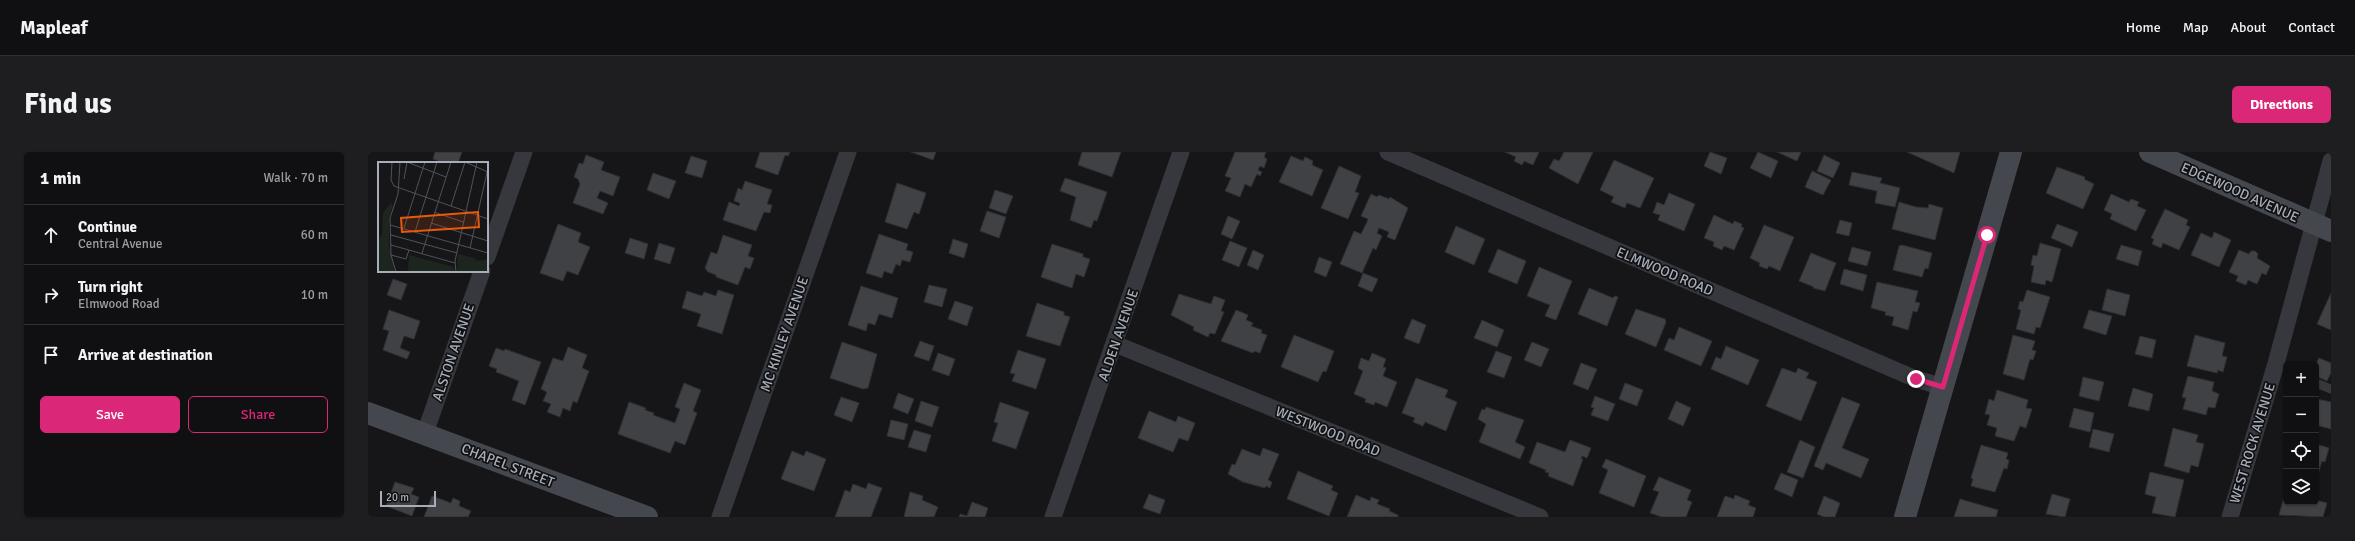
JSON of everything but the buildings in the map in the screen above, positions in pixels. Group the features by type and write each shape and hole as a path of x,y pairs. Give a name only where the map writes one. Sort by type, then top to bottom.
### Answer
{"street":[{"path":"488,254 524,152"},
{"name":"MC KINLEY AVENUE","path":"720,517 848,152"},
{"name":"ALDEN AVENUE","path":"1053,517 1116,344 1181,152"},
{"name":"ELMWOOD ROAD","path":"1388,152 1916,379 1943,387"},
{"path":"1905,517 2011,152"},
{"name":"EDGEWOOD AVENUE","path":"2150,152 2322,227"},
{"name":"WEST ROCK AVENUE","path":"2230,517 2281,369 2322,227 2331,161"},
{"name":"ALSTON AVENUE","path":"425,433 482,272"},
{"name":"WESTWOOD ROAD","path":"1116,344 1540,517"},
{"name":"CHAPEL STREET","path":"368,413 647,517"}],"lane":[{"path":"2319,384 2331,389"}],"route":[{"path":"1916,379 1943,387 1987,235"}]}
